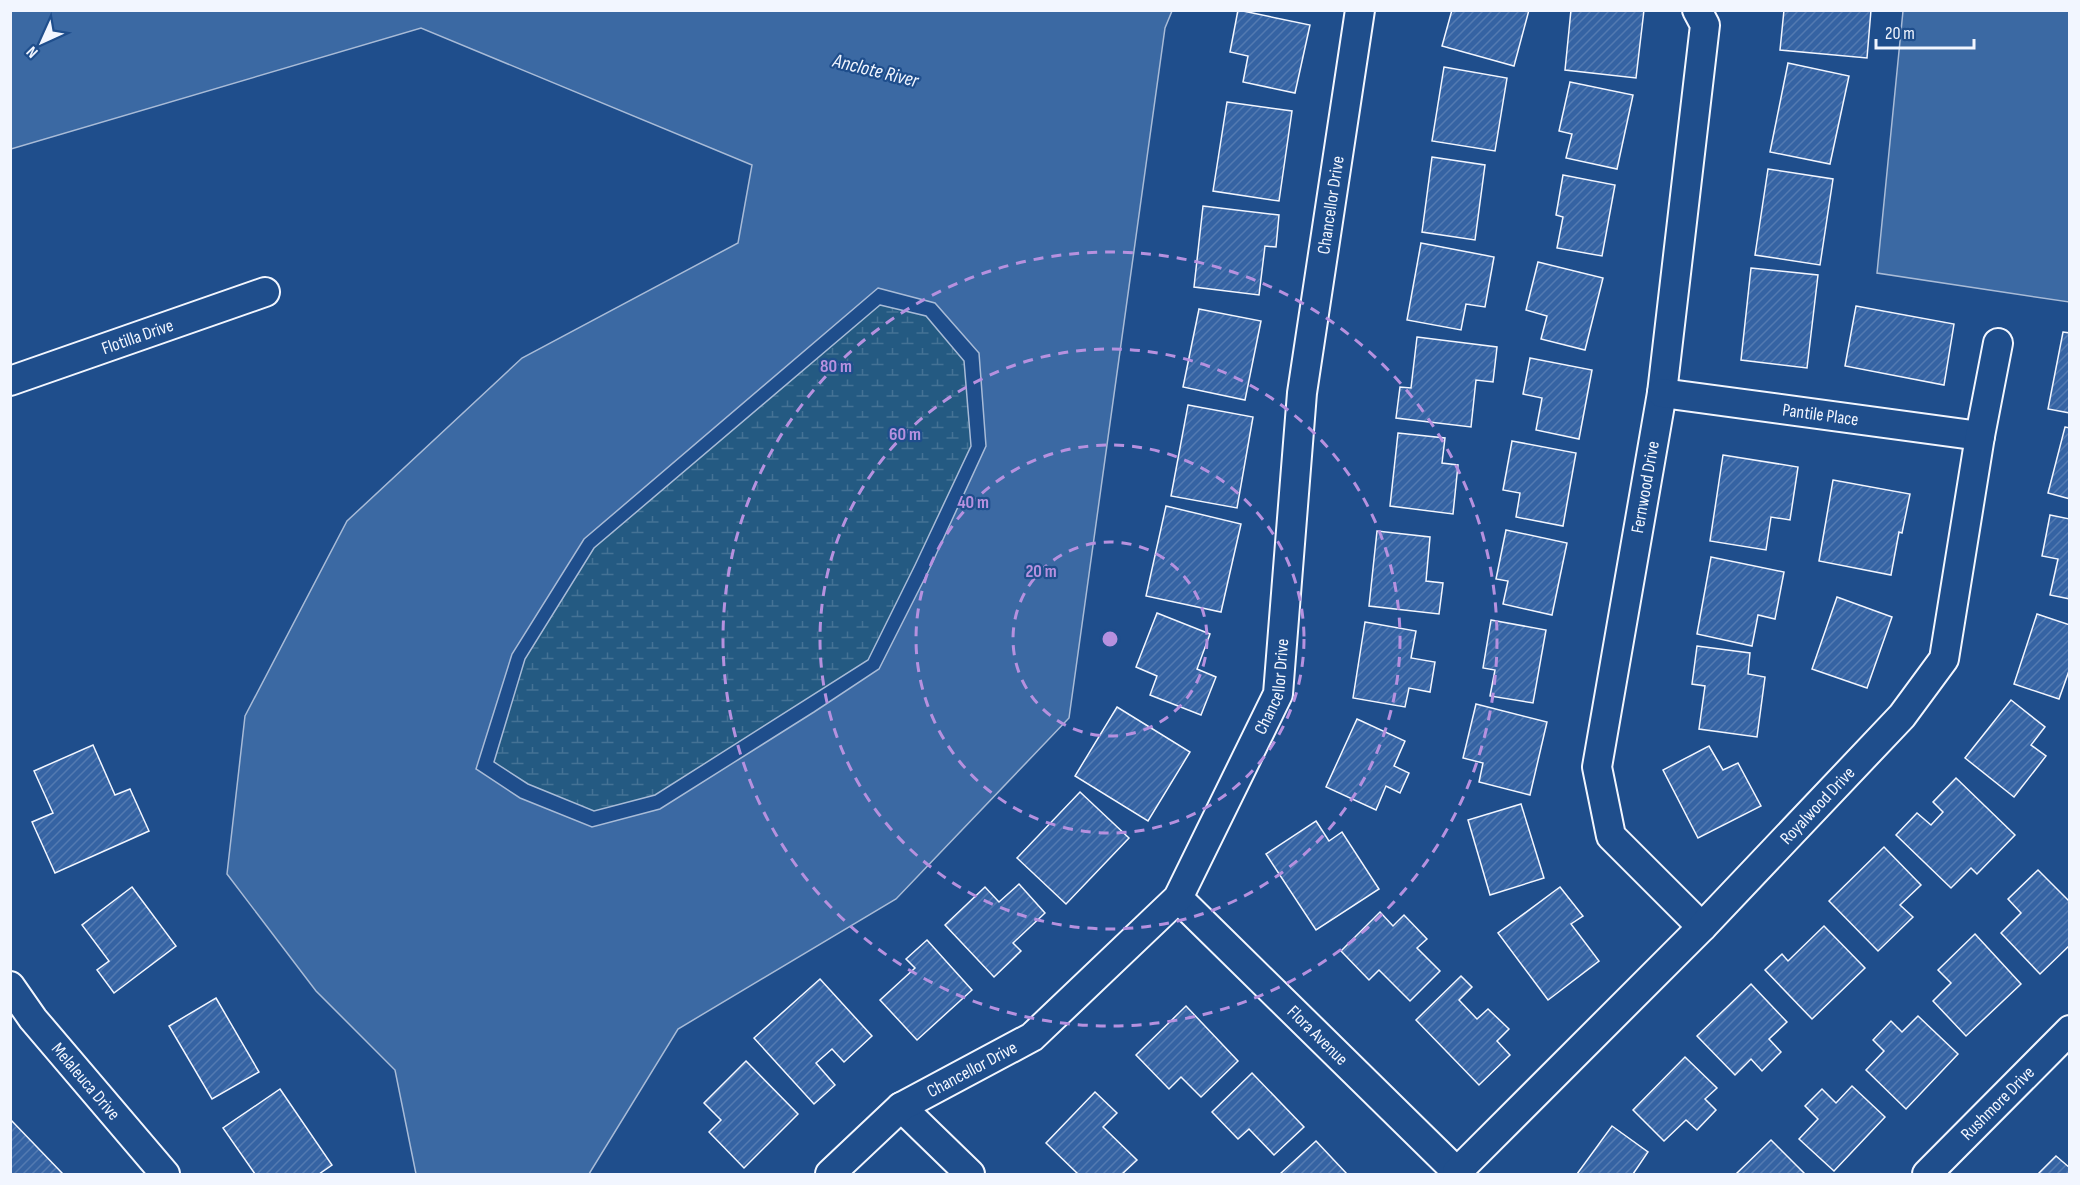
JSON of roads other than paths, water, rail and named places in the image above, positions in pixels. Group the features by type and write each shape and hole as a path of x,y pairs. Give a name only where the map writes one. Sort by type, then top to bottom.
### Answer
{"street":[{"name":"Chancellor Drive","path":"830,1174 901,1107 1032,1037 1179,898 1278,693 1302,393 1360,10"},
{"name":"Fernwood Drive","path":"1697,10 1705,25 1662,393 1597,767 1611,836 1702,927"},
{"name":"Flotilla Drive","path":"10,381 265,292"},
{"name":"Royalwood Drive","path":"1458,1173 1702,927 1902,716 1944,659 1980,436 1998,343"},
{"name":"Pantile Place","path":"1662,393 1980,436"},
{"name":"Flora Avenue","path":"1179,898 1458,1173"},
{"name":"Melaleuca Drive","path":"10,986 33,1018 165,1174"},
{"name":"Rushmore Drive","path":"1927,1174 2070,1030"},
{"path":"901,1107 970,1174"}],"water":[{"name":"Anclote River","path":"11,10 1172,11 1165,28 1069,718 896,899 678,1029 589,1174 416,1174 395,1070 316,991 227,874 245,716 347,521 522,358 738,243 752,165 421,28 11,149","holes":["878,288 935,303 979,353 986,446 929,570 879,669 660,809 592,827 520,798 476,769 512,654 584,539"]},
{"path":"1903,11 2069,11 2069,302 1877,273"}]}
